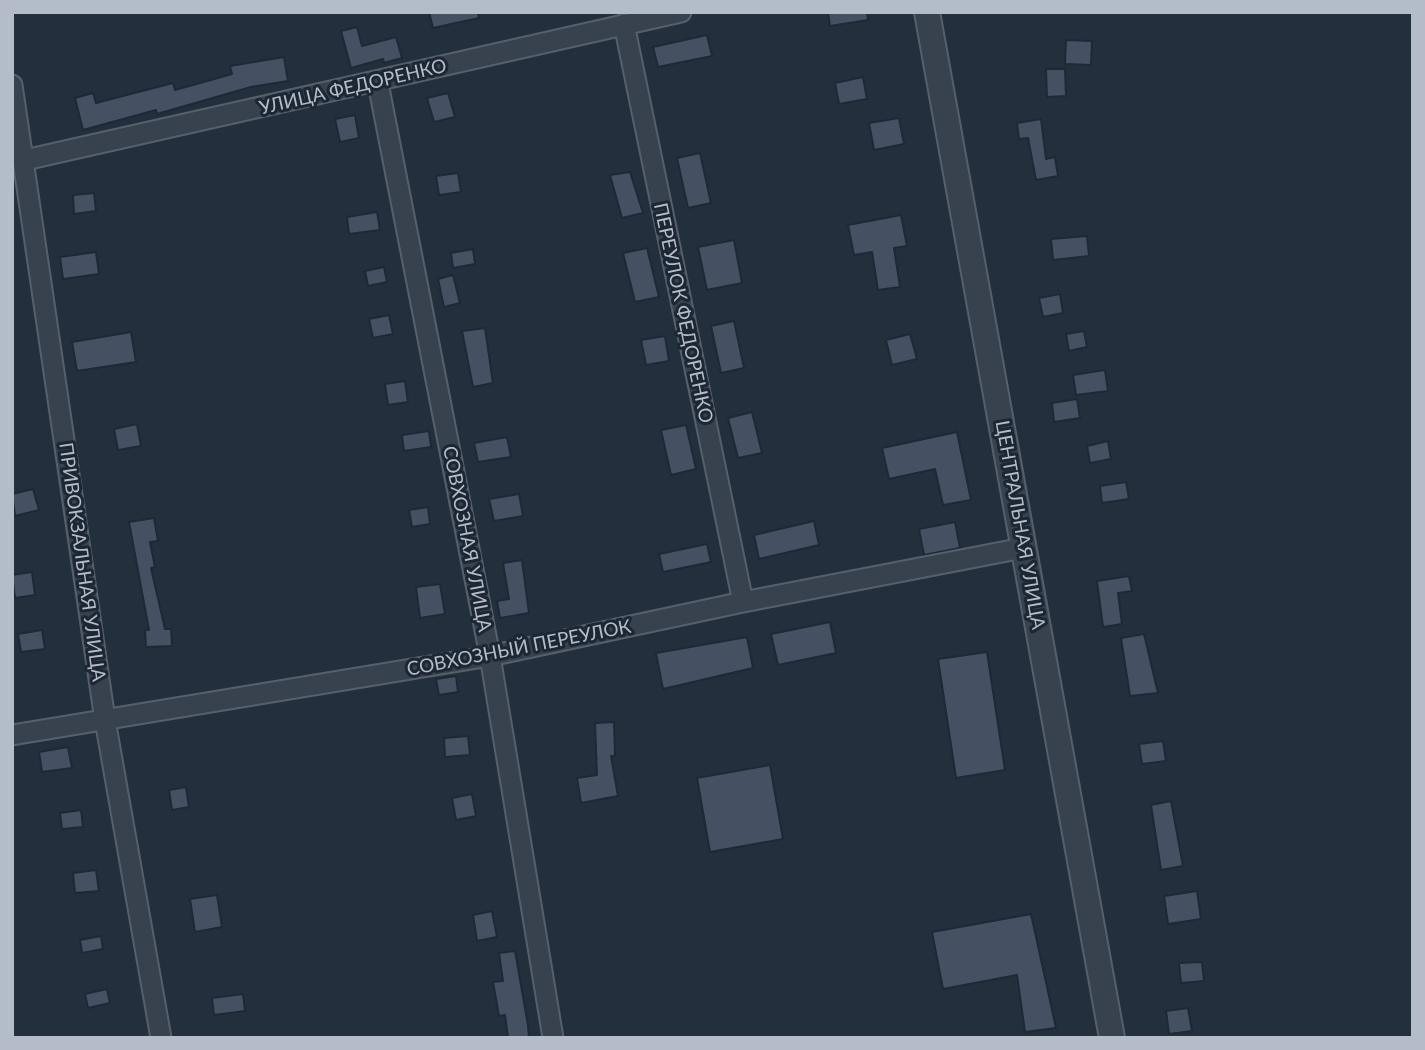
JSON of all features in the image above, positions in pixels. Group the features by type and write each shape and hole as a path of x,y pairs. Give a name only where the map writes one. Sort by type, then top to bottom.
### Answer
{"street":[{"name":"УЛИЦА ФЕДОРЕНКО","path":"25,160 378,83 681,12"},
{"name":"ЦЕНТРАЛЬНАЯ УЛИЦА","path":"927,12 987,331 1023,548 1112,1038"},
{"name":"ПЕРЕУЛОК ФЕДОРЕНКО","path":"624,24 743,602"},
{"name":"СОВХОЗНАЯ УЛИЦА","path":"378,83 490,656 553,1038"},
{"name":"ПРИВОКЗАЛЬНАЯ УЛИЦА","path":"12,85 105,720 161,1038"},
{"name":"СОВХОЗНЫЙ ПЕРЕУЛОК","path":"12,735 490,656 743,602 1023,548"}],"building":[{"path":"429,12 478,12 479,18 433,28"},
{"path":"828,12 867,12 868,20 830,26"},
{"path":"357,27 362,46 396,37 402,58 384,63 383,59 351,68 341,31"},
{"path":"707,35 712,56 658,67 653,47"},
{"path":"1066,40 1092,41 1091,65 1065,64"},
{"path":"284,57 288,81 251,87 157,114 156,110 83,130 75,98 93,93 96,103 173,83 175,90 232,74 230,66"},
{"path":"1046,69 1065,69 1066,96 1047,97"},
{"path":"863,77 867,99 839,104 835,83"},
{"path":"448,93 455,117 434,122 427,98"},
{"path":"355,115 359,138 340,142 335,119"},
{"path":"899,118 904,144 874,150 869,123"},
{"path":"1041,119 1046,159 1055,157 1058,176 1036,180 1028,138 1019,139 1017,123"},
{"path":"700,153 711,203 688,208 677,158"},
{"path":"630,172 643,213 622,218 610,175"},
{"path":"458,173 461,192 439,195 436,176"},
{"path":"94,193 96,211 74,214 73,195"},
{"path":"377,212 380,230 349,234 347,217"},
{"path":"901,215 907,246 894,248 900,287 878,290 872,252 854,255 848,225"},
{"path":"1087,236 1089,256 1053,260 1051,239"},
{"path":"734,240 742,283 707,290 698,247"},
{"path":"647,248 659,297 635,302 623,253"},
{"path":"473,249 475,264 453,268 451,253"},
{"path":"96,252 99,274 63,279 60,257"},
{"path":"384,267 387,282 368,286 365,271"},
{"path":"453,275 460,303 444,307 438,279"},
{"path":"1060,294 1063,313 1043,317 1039,298"},
{"path":"389,315 393,334 373,338 369,319"},
{"path":"734,321 744,368 721,373 711,326"},
{"path":"485,328 493,383 473,387 462,331"},
{"path":"1084,331 1087,347 1069,351 1066,334"},
{"path":"131,332 136,362 77,371 72,342"},
{"path":"910,334 917,359 892,365 886,340"},
{"path":"665,336 669,361 646,365 641,340"},
{"path":"1105,370 1108,391 1076,395 1073,375"},
{"path":"405,381 408,402 388,405 385,384"},
{"path":"1077,399 1080,418 1054,422 1052,403"},
{"path":"752,412 762,453 738,458 728,418"},
{"path":"137,424 141,446 118,450 114,429"},
{"path":"686,425 696,469 671,475 661,430"},
{"path":"429,431 431,447 404,451 402,435"},
{"path":"957,432 971,500 943,505 935,469 889,479 882,448"},
{"path":"507,437 511,457 478,462 474,443"},
{"path":"1108,441 1111,459 1090,463 1087,446"},
{"path":"1126,482 1129,499 1102,503 1100,486"},
{"path":"33,489 39,510 15,516 12,494"},
{"path":"519,494 523,516 494,521 489,499"},
{"path":"428,507 430,524 412,527 409,510"},
{"path":"154,518 158,541 150,542 155,567 151,568 165,629 171,629 172,646 146,647 145,630 149,630 129,522"},
{"path":"814,521 819,545 759,559 754,535"},
{"path":"955,522 960,548 924,555 919,529"},
{"path":"707,544 711,562 663,572 659,554"},
{"path":"522,560 529,613 500,618 497,601 509,599 503,563"},
{"path":"32,572 35,595 15,598 12,575"},
{"path":"1129,576 1132,591 1118,593 1122,624 1103,627 1097,581"},
{"path":"440,584 445,614 420,618 416,587"},
{"path":"830,622 836,653 778,665 771,634"},
{"path":"42,630 45,649 21,652 18,634"},
{"path":"1144,634 1158,693 1130,696 1121,638"},
{"path":"747,637 753,668 663,689 656,653"},
{"path":"987,652 1005,770 956,778 938,659"},
{"path":"456,676 458,692 439,695 436,679"},
{"path":"614,722 615,756 611,756 618,796 581,803 577,778 597,775 595,723"},
{"path":"468,736 470,755 445,757 444,738"},
{"path":"1163,741 1166,761 1142,764 1139,744"},
{"path":"68,747 72,768 42,772 39,752"},
{"path":"770,765 783,839 710,852 697,778"},
{"path":"186,787 189,807 172,810 169,790"},
{"path":"472,794 476,816 456,820 452,798"},
{"path":"1171,801 1183,866 1161,870 1151,805"},
{"path":"81,810 83,827 62,829 60,813"},
{"path":"96,870 99,891 75,893 73,873"},
{"path":"1197,891 1201,919 1168,924 1164,896"},
{"path":"217,895 222,927 195,932 190,899"},
{"path":"492,911 497,937 477,941 473,915"},
{"path":"1031,914 1056,1028 1025,1032 1017,975 943,989 932,932"},
{"path":"101,936 103,949 82,953 80,940"},
{"path":"515,951 529,1038 508,1038 505,1015 499,1016 493,982 503,981 499,953"},
{"path":"1202,962 1204,981 1181,983 1179,963"},
{"path":"107,989 110,1003 88,1008 85,994"},
{"path":"243,994 245,1011 214,1015 212,998"},
{"path":"1188,1008 1192,1031 1169,1034 1166,1011"}]}
